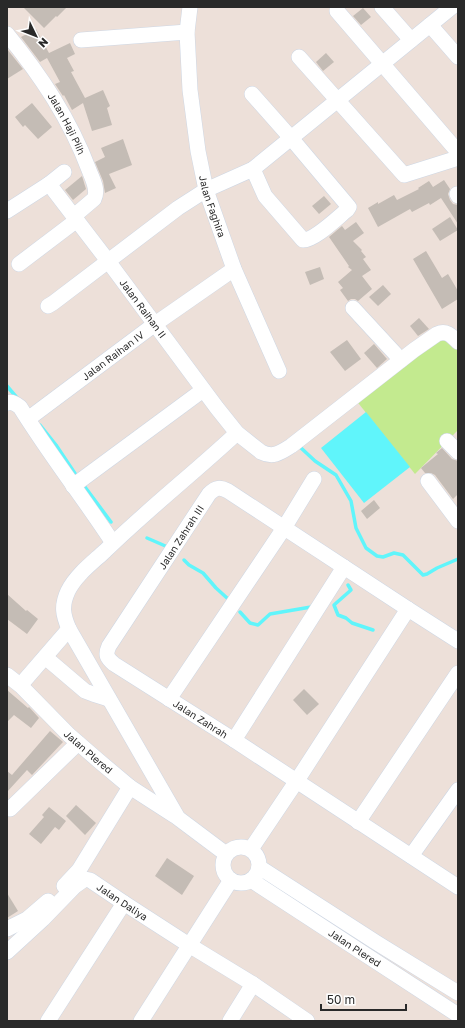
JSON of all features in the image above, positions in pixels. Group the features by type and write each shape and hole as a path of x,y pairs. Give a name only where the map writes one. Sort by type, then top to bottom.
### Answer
{"street":[{"name":"Jalan Faghira","path":"190,7 187,32 190,90 198,151 206,190 234,269 279,370"},
{"path":"382,7 411,40"},
{"path":"48,306 54,303 173,212 206,190 253,169 452,7"},
{"path":"337,11 458,152"},
{"path":"430,25 458,57"},
{"path":"81,40 187,32"},
{"name":"Jalan Haji Piih","path":"7,34 34,68 50,92 67,120 84,157 95,187 96,196 75,218"},
{"path":"299,57 404,175 458,158"},
{"path":"252,94 349,207 320,233 309,239 303,240 265,196 253,169"},
{"path":"7,211 49,184 64,172"},
{"name":"Jalan Raihan II","path":"49,184 217,408 237,433 265,454 276,454 304,437 401,360 437,334 441,332 453,337"},
{"path":"19,264 75,218"},
{"name":"Jalan Raihan IV","path":"33,415 154,324 234,269"},
{"path":"353,308 401,360"},
{"path":"75,484 203,390"},
{"path":"7,403 13,403 33,415 112,543"},
{"path":"178,818 69,629 63,608 64,600 68,590 76,579 112,543 205,463 237,433"},
{"path":"448,441 458,452"},
{"path":"169,699 284,528 314,479"},
{"path":"428,481 458,521"},
{"name":"Jalan Zahrah III","path":"107,655 106,651 109,646 213,490 220,488 223,489 284,528"},
{"path":"284,528 458,641"},
{"path":"234,740 344,567"},
{"path":"251,849 408,609"},
{"path":"24,681 69,629"},
{"name":"Jalan Zahrah","path":"107,655 114,664 234,740 458,887"},
{"path":"45,657 86,691 109,699"},
{"path":"358,822 458,673"},
{"name":"Jalan Plered","path":"7,675 21,686 69,735 130,787 178,818 226,854"},
{"path":"10,809 78,743"},
{"path":"7,929 27,918 69,882 88,856 130,787"},
{"path":"411,856 458,790"},
{"path":"238,847 251,849 256,854 259,860 259,867 251,880 244,883 237,883 226,875 223,868 223,861 226,854 238,847"},
{"path":"259,867 458,993"},
{"name":"Jalan Daliya","path":"7,952 76,886 85,879 90,880 189,945 253,984 307,1021"},
{"path":"141,1021 231,880"},
{"name":"Jalan Plered","path":"251,880 458,1015"},
{"path":"48,1021 124,903"},
{"path":"369,957 377,943"},
{"path":"230,1021 253,984"}],"green space":[{"path":"443,334 458,342 458,430 415,474 355,399"}],"water":[{"path":"366,412 410,467 364,503 321,448"}],"building":[{"path":"23,7 67,7 44,28"},
{"path":"363,8 371,17 361,25 353,16"},
{"path":"36,29 49,53 70,43 75,54 67,58 74,71 71,72 85,98 103,90 110,106 107,108 112,125 92,131 83,103 72,110 64,95 63,96 55,84 60,82 47,58 40,62 21,37"},
{"path":"7,49 23,69 7,79"},
{"path":"326,53 334,62 323,71 316,62"},
{"path":"32,103 52,127 38,139 25,125 23,127 15,117"},
{"path":"123,139 132,165 109,174 116,188 105,193 103,181 95,162 105,157 101,148"},
{"path":"82,176 86,189 73,200 65,190"},
{"path":"444,180 450,189 448,194 450,200 453,204 458,205 458,224 441,198 430,205 429,203 412,212 410,209 378,227 368,208 394,195 397,200 419,189 418,188 429,181 433,187"},
{"path":"324,196 331,204 319,214 312,206"},
{"path":"450,217 458,230 440,241 432,229"},
{"path":"356,222 364,233 353,241 362,250 361,251 366,257 363,259 371,270 362,276 372,289 358,301 351,299 348,301 340,290 343,288 338,282 352,270 348,267 349,266 329,237 342,226 345,230"},
{"path":"426,251 442,278 448,274 458,291 458,299 442,309 413,259"},
{"path":"320,267 324,279 310,285 305,272"},
{"path":"383,285 391,294 378,306 369,297"},
{"path":"419,318 429,329 418,336 410,326"},
{"path":"347,340 361,359 345,371 330,352"},
{"path":"374,344 387,359 377,368 364,353"},
{"path":"442,448 452,459 458,461 458,494 453,499 435,475 425,473 421,468 438,454 436,453"},
{"path":"374,500 380,508 367,519 361,511"},
{"path":"7,594 26,611 27,610 38,619 27,634 7,619"},
{"path":"304,689 319,704 307,715 293,700"},
{"path":"7,690 28,708 29,707 39,718 31,728 14,715 7,722"},
{"path":"50,731 63,742 32,775 27,770 7,792 7,771 12,775"},
{"path":"76,805 96,823 85,835 66,816"},
{"path":"49,807 66,821 59,830 55,827 41,844 29,834 44,817 42,815"},
{"path":"167,858 194,876 182,895 155,876"},
{"path":"7,893 18,911 7,918"}],"waterway":[{"path":"7,386 18,399"},
{"path":"40,425 56,445 78,478"},
{"path":"300,447 315,461 336,475 351,501 356,528 366,548 377,556 383,557 394,553 403,555 423,575 458,559"},
{"path":"82,483 111,522"},
{"path":"147,538 170,548"},
{"path":"184,560 189,565 203,573 216,588 231,600"},
{"path":"348,585 351,590 334,605 338,615 346,618 352,623 373,630"},
{"path":"240,612 250,623 258,625 270,614 311,607 313,605"}]}
